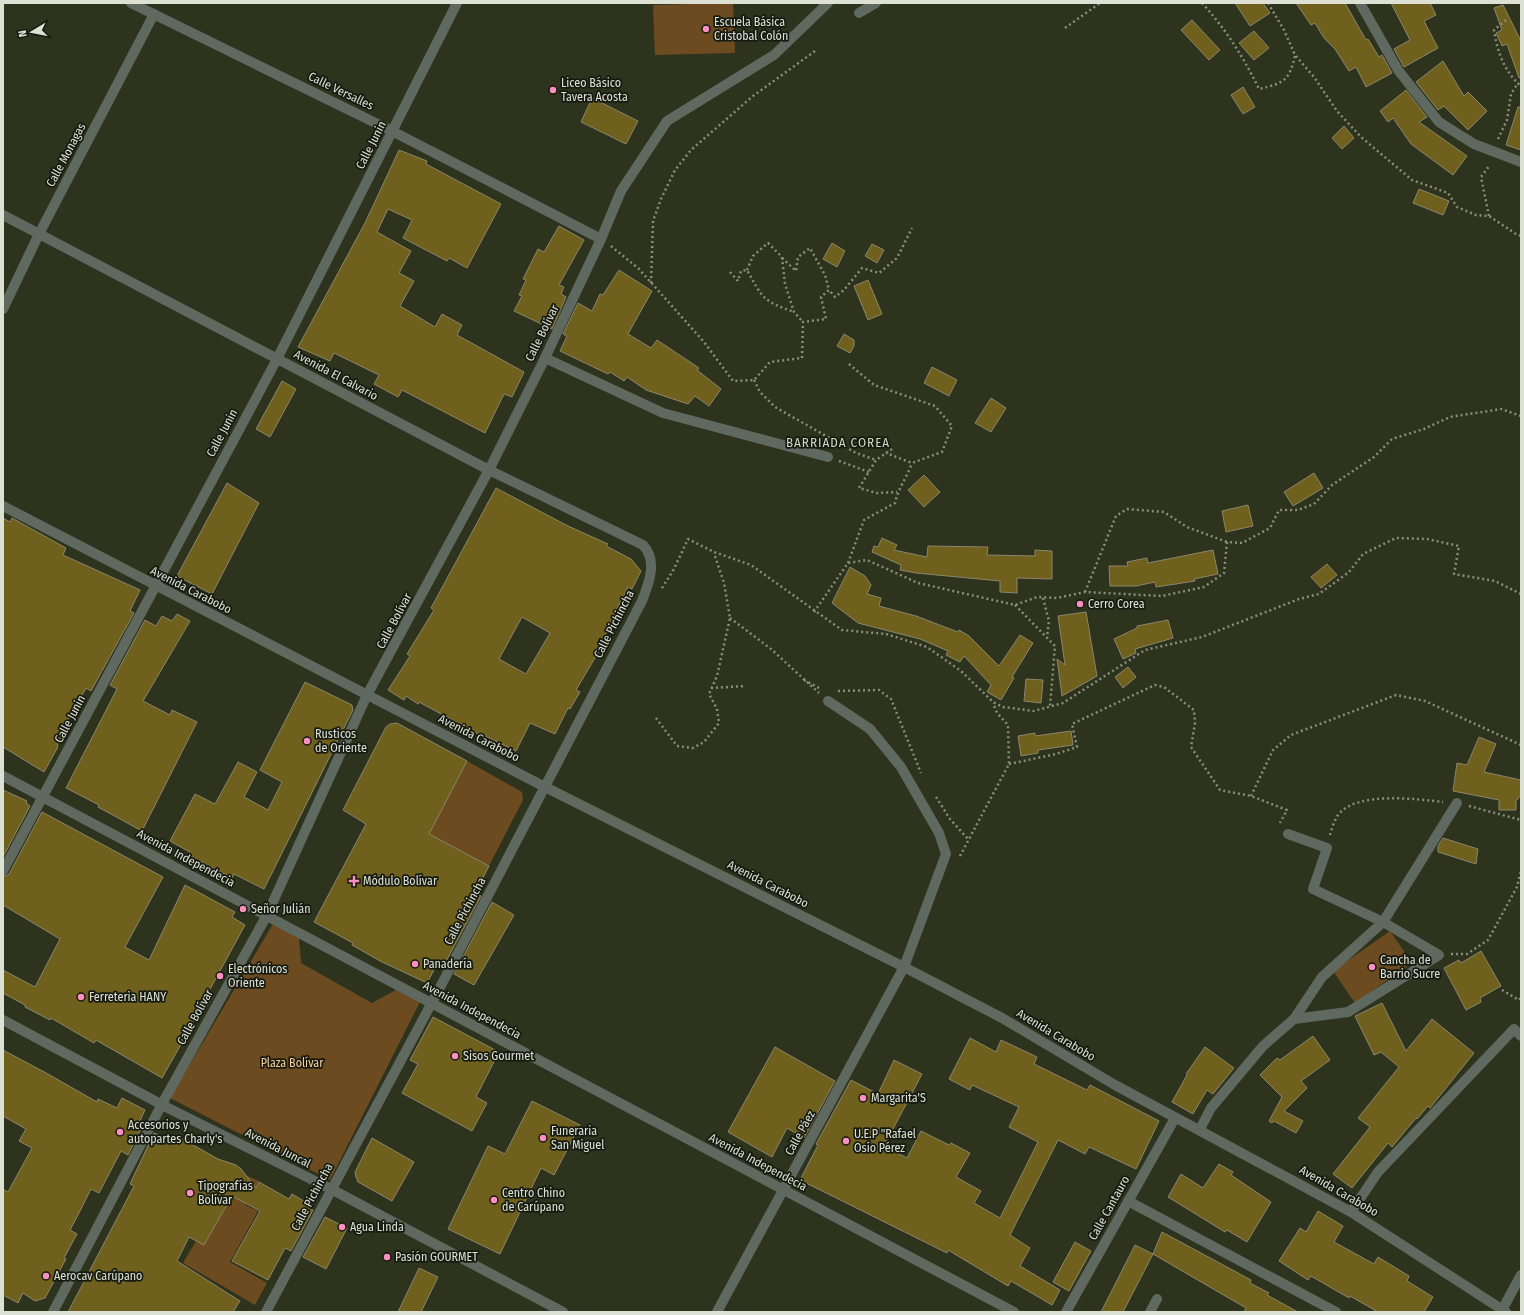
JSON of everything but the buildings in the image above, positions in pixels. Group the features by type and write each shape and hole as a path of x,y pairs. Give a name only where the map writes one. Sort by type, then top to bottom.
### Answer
{"street":[{"name":"Calle Versalles","path":"131,3 392,131 601,239"},
{"name":"Calle Junin","path":"3,871 154,586 277,359 457,3"},
{"name":"Calle Bolívar","path":"53,1312 162,1104 267,915 367,695 488,470 545,358 601,239 621,191 667,121 774,55 828,3"},
{"path":"859,13 876,3"},
{"path":"1360,3 1398,70 1439,122 1474,144 1521,162"},
{"name":"Calle Monagas","path":"3,309 39,234 154,14"},
{"name":"Avenida El Calvario","path":"3,215 488,470 643,545 649,552 652,560"},
{"path":"545,358 663,412 828,457"},
{"name":"Avenida Carabobo","path":"3,506 154,586 544,787 904,967 1002,1018 1115,1085 1175,1118 1200,1129 1351,1212 1503,1311"},
{"name":"Calle Pichincha","path":"266,1312 431,1003 642,601 650,575 652,560"},
{"name":"Calle Páez","path":"717,1312 904,967 946,854 939,833 901,767 870,728 828,701"},
{"name":"Avenida Independecia","path":"3,776 1014,1312"},
{"path":"1200,1129 1211,1108 1263,1046 1294,1019 1322,977 1383,922 1456,803"},
{"path":"1288,834 1327,848 1313,889 1383,922 1438,955 1348,1012 1294,1019"},
{"name":"Avenida Juncal","path":"3,1020 162,1104 331,1189 563,1312"},
{"path":"1351,1212 1378,1172 1514,1029 1521,1036"},
{"name":"Calle Cantauro","path":"1066,1312 1175,1118"},
{"path":"1128,1201 1336,1312"},
{"path":"1503,1311 1521,1276"},
{"path":"1150,1312 1157,1299"}],"path":[{"path":"1065,28 1100,3"},
{"path":"1202,3 1227,35 1250,71 1259,89 1285,80 1291,73 1295,55"},
{"path":"1268,3 1284,30 1295,55 1314,77 1337,111 1361,137 1412,180 1448,193 1457,207 1476,215 1489,216 1521,236"},
{"path":"1506,20 1494,30 1495,38 1505,66 1521,86"},
{"path":"651,283 653,221 660,199 675,170 691,150 753,96 815,51"},
{"path":"747,270 753,256 768,243 796,271 798,256 810,248 825,275 829,290 835,297 844,290 862,268 879,273 897,258 912,228"},
{"path":"601,239 639,269 704,342 734,381 754,380 770,362 802,358 803,322 794,312 785,284 782,257"},
{"path":"730,272 738,281 740,271 747,270"},
{"path":"747,270 760,293 770,304 794,312"},
{"path":"803,322 826,319 822,297 829,290"},
{"path":"849,364 874,385 935,406 952,426 942,452 912,463 886,453"},
{"path":"754,380 760,392 775,407 856,453 876,460"},
{"path":"1085,592 1116,516 1127,509 1164,512 1186,527 1227,542 1242,543 1270,528 1279,510 1298,510 1314,504 1332,485 1374,457 1392,439 1424,429 1450,417 1501,409 1521,416"},
{"path":"892,449 876,460 859,488 877,493 897,492"},
{"path":"828,457 869,472"},
{"path":"814,612 848,563 864,520 895,503 897,492 906,478 912,463"},
{"path":"658,594 674,569 688,539 714,552 751,565 814,612 842,630 886,634 927,647 961,671 992,702 1003,707 1034,710 1063,703 1145,650 1202,637 1299,599 1319,594 1349,572 1363,554 1396,538 1427,539 1459,546 1454,574 1495,582 1521,594"},
{"path":"1016,605 1037,597 1057,598 1085,592 1162,596 1204,587 1224,572 1227,542"},
{"path":"656,718 677,746 693,748 704,742 719,723 717,709 708,694 717,676 730,618 724,583 714,552"},
{"path":"848,563 867,560 918,583 1016,605 1055,646 1052,665 1050,706"},
{"path":"1044,598 1049,621 1047,637"},
{"path":"730,618 771,649 828,701"},
{"path":"1009,764 1056,754 1077,747 1072,724 1155,685 1164,687 1194,710 1195,723 1191,747 1220,790 1251,796 1287,810 1276,829 1288,834"},
{"path":"711,688 746,686"},
{"path":"1251,796 1273,750 1291,735 1396,695 1425,701 1521,744"},
{"path":"959,859 1009,764 1008,725 997,713 992,702"},
{"path":"1327,848 1332,826 1339,814 1353,804 1398,797 1456,803 1521,820"},
{"path":"1438,955 1467,954 1488,940 1517,887 1521,872"},
{"path":"1502,990 1519,1000 1521,997"}],"green space":[{"path":"733,3 735,53 655,55 653,5"},
{"path":"467,761 522,792 523,800 489,866 429,834"},
{"name":"Plaza Bolívar","path":"273,924 299,938 301,963 372,1003 396,990 420,1002 330,1180 170,1098"},
{"name":"Cancha de Barrio Sucre","path":"1390,931 1412,963 1355,1003 1333,971"},
{"path":"245,1175 259,1181 245,1205 258,1211 230,1262 267,1283 255,1305 183,1263 196,1241 204,1245"}],"place":[{"name":"Escuela Básica Cristobal Colón","path":"706,29"},
{"name":"Liceo Básico Tavera Acosta","path":"553,90"},
{"name":"Cerro Corea","path":"1080,604"},
{"name":"Rusticos de Oriente","path":"307,741"},
{"name":"Módulo Bolívar","path":"354,881"},
{"name":"Señor Julián","path":"243,909"},
{"name":"Panadería","path":"415,964"},
{"name":"Cancha de Barrio Sucre","path":"1372,967"},
{"name":"Electrónicos Oriente","path":"220,976"},
{"name":"Ferreteria HANY","path":"81,997"},
{"name":"Sisos Gourmet","path":"455,1056"},
{"name":"Margarita'S","path":"863,1098"},
{"name":"Accesorios y autopartes Charly's","path":"120,1132"},
{"name":"Funeraria San Miguel","path":"543,1138"},
{"name":"U.E.P \"Rafael Osío Pérez","path":"846,1141"},
{"name":"Tipografías Bolívar","path":"190,1193"},
{"name":"Centro Chino de Carúpano","path":"494,1200"},
{"name":"Agua Linda","path":"342,1227"},
{"name":"Pasión GOURMET","path":"387,1257"},
{"name":"Aerocav Carúpano","path":"46,1276"}],"district":[{"name":"BARRIADA COREA","path":"838,442"}]}
